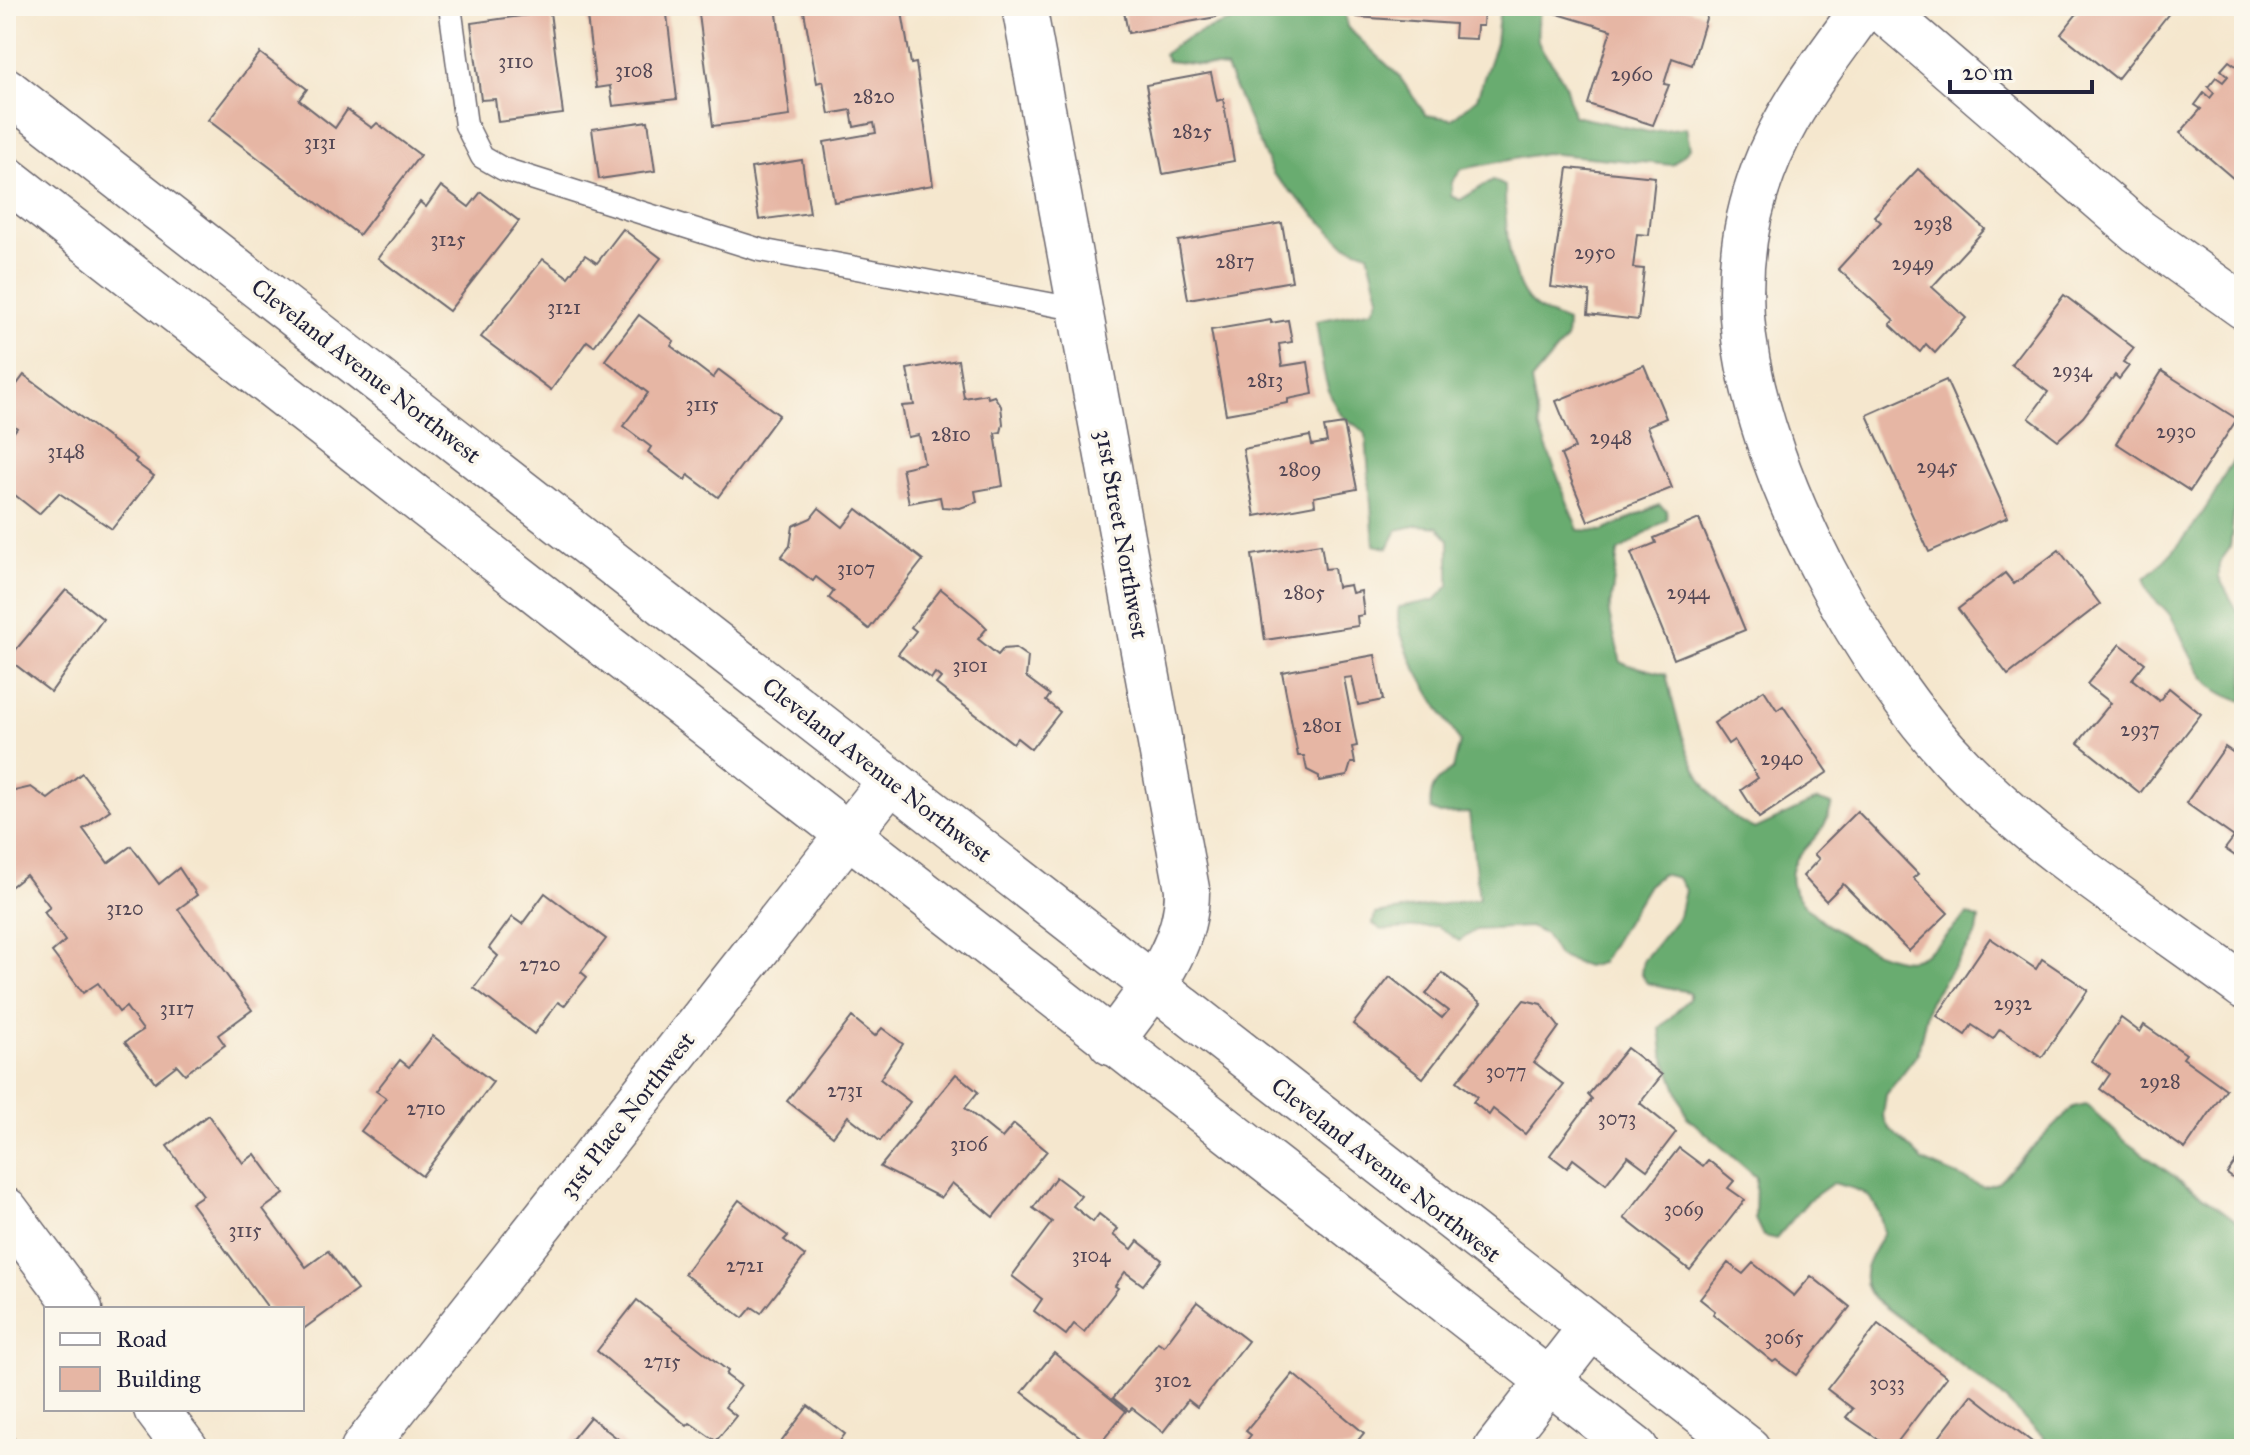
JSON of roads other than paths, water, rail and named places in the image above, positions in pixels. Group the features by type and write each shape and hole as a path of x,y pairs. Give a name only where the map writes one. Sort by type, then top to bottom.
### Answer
{"main road":[{"name":"31st Street Northwest","path":"1024,6 1187,889 1187,914 1180,940 1111,1043"},
{"path":"1865,6 1807,85 1780,132 1762,173 1746,237 1742,316 1747,361 1790,495 1826,575 1864,642 1922,722 1958,763 2067,859 2244,987"},
{"path":"1878,6 2138,231 2244,307"},
{"name":"Cleveland Avenue Northwest","path":"6,90 891,780 1151,987 1748,1449"},
{"path":"6,178 849,834 1111,1043 1636,1449"},
{"path":"385,472 427,419"},
{"name":"31st Place Northwest","path":"363,1449 891,780"},
{"path":"6,1210 79,1307"},
{"path":"1496,1449 1590,1328"},
{"path":"158,1411 186,1449"}],"lane":[{"path":"450,6 466,125 482,157 503,169 760,250 1081,310"}]}
